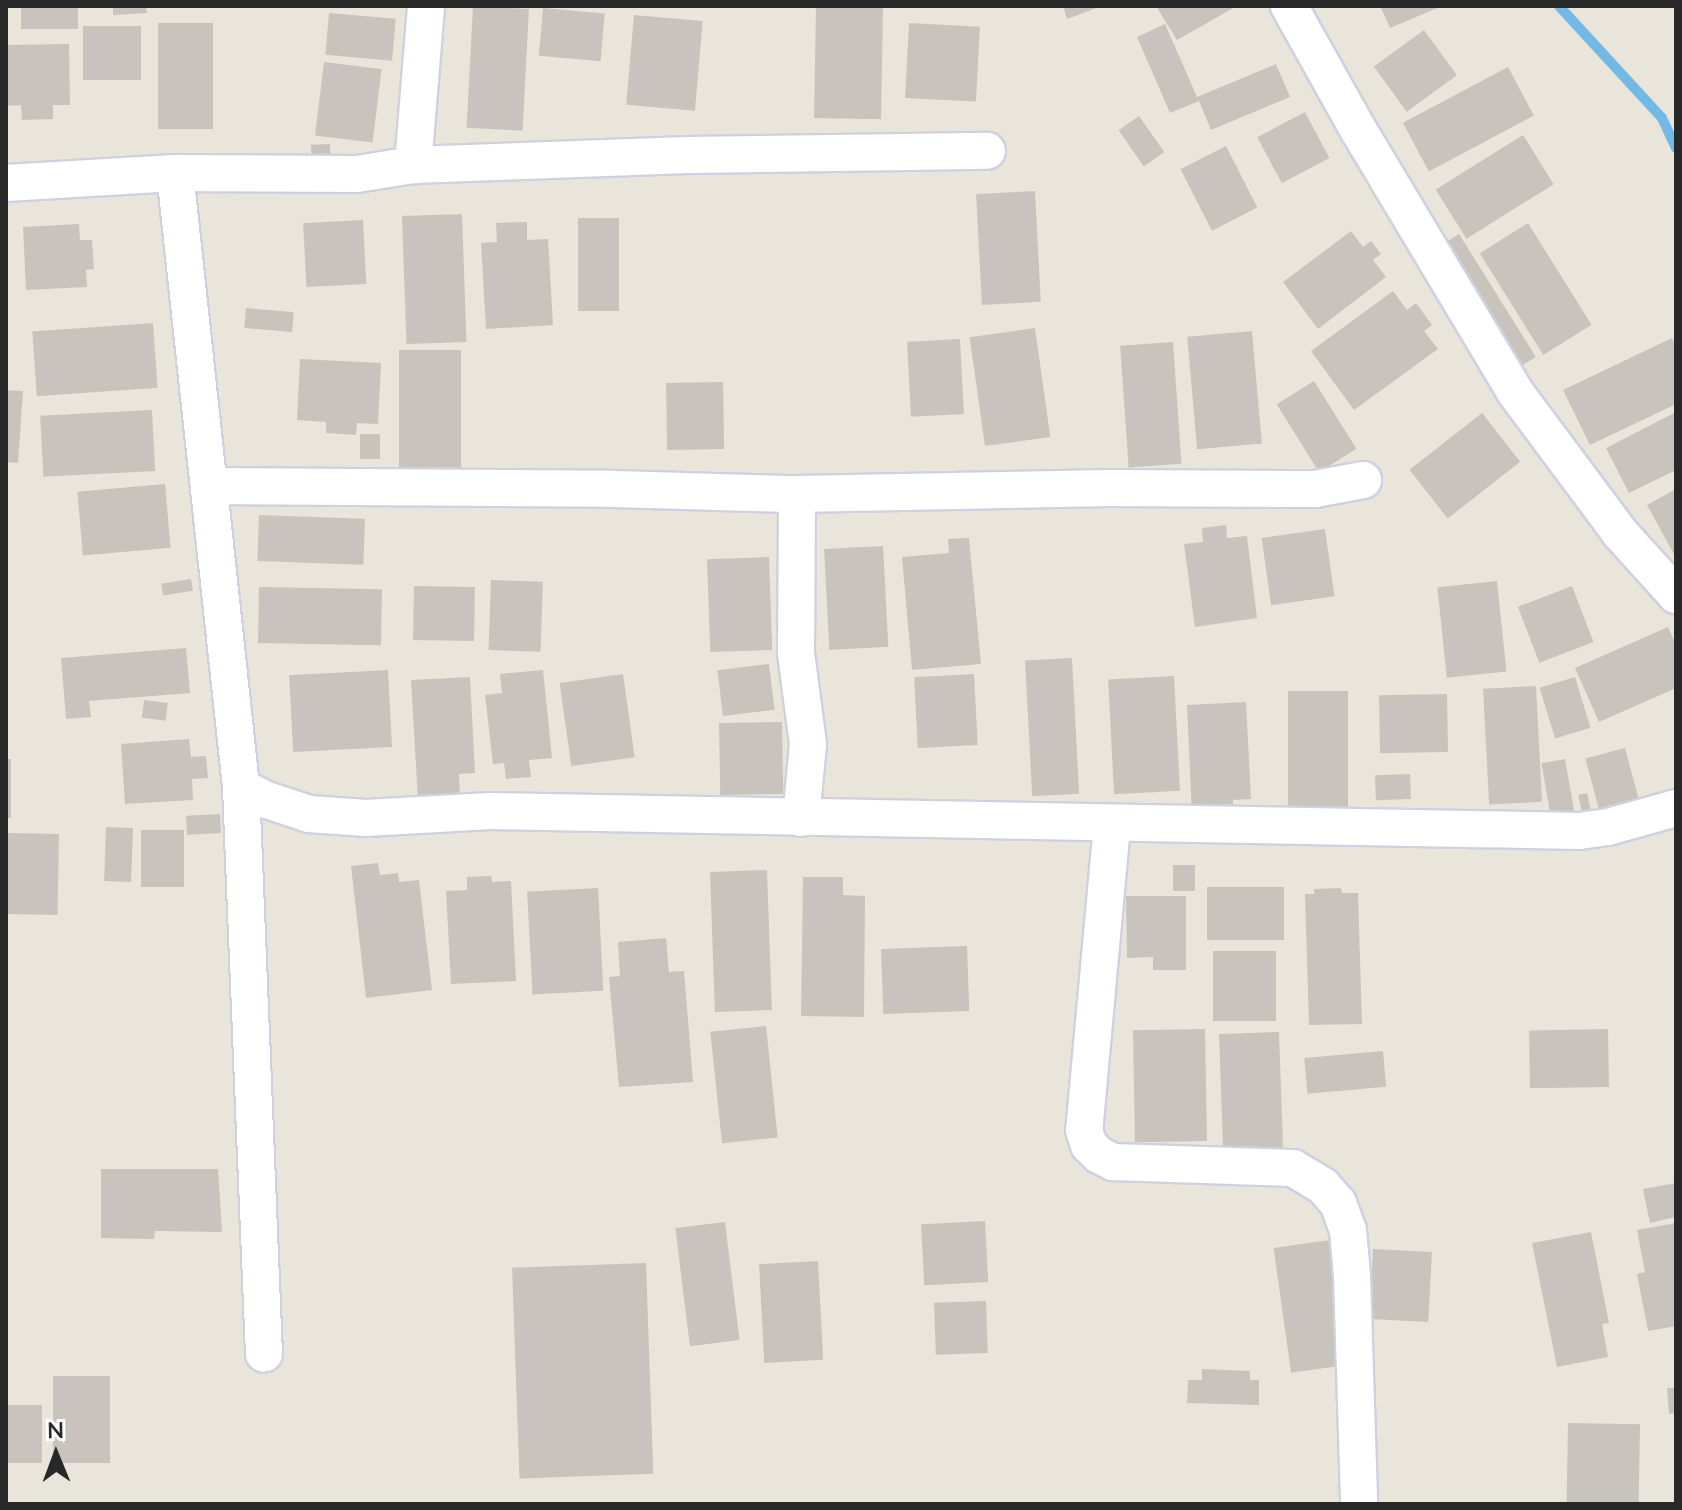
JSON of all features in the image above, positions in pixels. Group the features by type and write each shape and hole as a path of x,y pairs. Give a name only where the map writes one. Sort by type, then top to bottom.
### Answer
{"street":[{"path":"413,165 426,6"},
{"path":"1289,6 1359,131 1515,392 1620,533 1676,595"},
{"path":"6,183 175,173 357,174 413,165 688,155 987,151"},
{"path":"175,173 241,787 264,1354"},
{"path":"209,486 613,489 797,494 1111,488 1315,489 1363,480"},
{"path":"797,494 796,653 808,744 801,818"},
{"path":"241,787 309,814 336,817 490,811 1061,820 1112,825 1579,831 1608,827 1676,808"},
{"path":"1112,825 1084,1130 1089,1145 1113,1162 1293,1168 1323,1186 1338,1203 1348,1230 1352,1276 1359,1504"}],"building":[{"path":"21,6 78,6 78,29 21,29"},
{"path":"113,6 146,6 147,13 113,15"},
{"path":"473,6 529,9 523,131 467,128"},
{"path":"816,6 883,7 881,119 814,118"},
{"path":"1063,6 1102,6 1067,19"},
{"path":"1156,6 1237,6 1177,40"},
{"path":"1380,6 1442,6 1390,28"},
{"path":"543,8 605,13 601,61 539,56"},
{"path":"329,13 396,19 392,61 325,55"},
{"path":"634,15 703,21 695,111 626,105"},
{"path":"158,23 213,23 213,129 158,129"},
{"path":"909,23 980,27 976,102 905,98"},
{"path":"1165,24 1197,97 1276,64 1290,97 1211,130 1199,101 1170,113 1137,37"},
{"path":"83,26 141,26 141,80 83,80"},
{"path":"1424,30 1457,75 1407,112 1374,66"},
{"path":"69,44 70,105 53,105 53,119 22,120 21,105 6,106 6,45"},
{"path":"324,62 382,69 373,143 315,135"},
{"path":"1508,67 1534,116 1429,171 1403,123"},
{"path":"1305,112 1329,158 1282,183 1257,137"},
{"path":"1139,116 1164,152 1144,166 1119,130"},
{"path":"1523,135 1554,184 1466,239 1436,190"},
{"path":"330,144 331,167 312,168 311,145"},
{"path":"1226,146 1257,207 1212,231 1181,169"},
{"path":"1035,191 1041,302 982,305 976,194"},
{"path":"462,214 466,342 407,344 402,216"},
{"path":"578,218 619,218 619,311 578,311"},
{"path":"363,220 366,284 306,287 303,223"},
{"path":"527,222 527,240 548,239 553,325 486,329 481,243 497,242 496,223"},
{"path":"1528,223 1592,325 1543,355 1480,253"},
{"path":"79,224 80,240 92,240 94,269 86,270 87,287 26,290 23,227"},
{"path":"1351,231 1363,247 1371,241 1381,254 1373,260 1386,277 1318,329 1283,282"},
{"path":"1459,234 1536,357 1521,366 1445,243"},
{"path":"1393,291 1407,310 1416,303 1432,325 1424,331 1438,349 1354,410 1311,351"},
{"path":"246,308 294,312 292,332 244,328"},
{"path":"153,323 158,388 37,396 32,331"},
{"path":"1035,328 1050,437 985,446 970,337"},
{"path":"1252,331 1262,444 1197,449 1187,337"},
{"path":"1672,338 1676,347 1676,404 1590,445 1563,390"},
{"path":"960,339 964,414 911,417 907,342"},
{"path":"1173,342 1182,464 1129,467 1120,346"},
{"path":"399,350 461,350 461,471 399,471"},
{"path":"300,359 381,363 378,424 357,423 356,435 326,433 326,422 297,420"},
{"path":"1314,381 1356,449 1319,472 1277,404"},
{"path":"723,382 724,449 667,450 666,383"},
{"path":"6,390 23,391 18,463 6,462"},
{"path":"152,410 155,471 43,477 40,416"},
{"path":"1676,412 1676,470 1629,493 1606,448"},
{"path":"1482,413 1520,462 1448,518 1410,470"},
{"path":"360,434 380,434 380,459 360,459"},
{"path":"165,484 171,548 83,555 77,492"},
{"path":"1676,489 1676,558 1647,505"},
{"path":"259,515 365,519 363,565 257,561"},
{"path":"1226,525 1227,538 1247,536 1257,618 1195,627 1184,544 1203,542 1202,528"},
{"path":"1325,529 1334,596 1271,605 1262,538"},
{"path":"969,538 981,664 912,670 902,557 949,553 948,539"},
{"path":"883,546 888,647 829,650 824,549"},
{"path":"769,557 772,650 710,652 707,559"},
{"path":"191,579 193,591 163,596 161,584"},
{"path":"491,580 543,582 541,652 489,650"},
{"path":"1497,581 1507,672 1447,678 1437,587"},
{"path":"414,586 475,587 474,641 413,640"},
{"path":"1572,586 1594,642 1539,663 1518,607"},
{"path":"259,587 382,589 381,645 258,643"},
{"path":"1668,627 1676,645 1676,688 1599,722 1575,668"},
{"path":"186,648 190,693 89,701 91,717 66,719 61,658"},
{"path":"1072,658 1079,794 1032,796 1025,660"},
{"path":"769,664 775,710 723,716 717,670"},
{"path":"388,670 392,747 293,752 289,675"},
{"path":"543,670 552,758 529,760 531,777 506,779 504,763 493,764 485,695 502,693 500,674"},
{"path":"623,674 635,757 571,766 560,683"},
{"path":"974,674 978,745 918,748 914,677"},
{"path":"1174,676 1180,791 1114,794 1108,679"},
{"path":"470,677 475,773 459,774 460,797 418,800 411,680"},
{"path":"1575,677 1590,728 1555,739 1540,688"},
{"path":"1536,686 1542,802 1489,805 1483,689"},
{"path":"1288,691 1348,691 1348,814 1288,814"},
{"path":"1447,694 1448,752 1380,753 1379,695"},
{"path":"144,700 168,703 166,721 142,718"},
{"path":"1246,702 1251,799 1233,800 1233,806 1201,808 1192,816 1187,705"},
{"path":"782,722 783,794 720,795 719,723"},
{"path":"189,739 191,757 206,756 208,778 192,779 193,800 125,804 121,744"},
{"path":"1625,748 1641,807 1601,818 1585,759"},
{"path":"6,759 11,759 11,818 6,818"},
{"path":"1565,759 1575,815 1551,819 1541,763"},
{"path":"1410,774 1411,799 1376,800 1375,775"},
{"path":"1587,793 1594,824 1585,826 1578,795"},
{"path":"220,814 221,833 187,835 186,816"},
{"path":"106,827 133,828 131,882 104,881"},
{"path":"141,830 184,830 184,887 141,887"},
{"path":"6,833 59,834 58,915 6,914"},
{"path":"378,863 380,875 398,873 399,882 419,880 432,990 366,998 351,866"},
{"path":"1173,865 1195,865 1195,891 1173,891"},
{"path":"767,870 772,1010 715,1012 710,872"},
{"path":"491,876 492,882 511,881 516,981 451,984 446,891 467,890 467,877"},
{"path":"803,877 843,877 843,895 865,896 864,1017 801,1016"},
{"path":"1207,887 1284,887 1284,940 1207,940"},
{"path":"598,888 603,991 532,995 527,892"},
{"path":"1341,888 1342,893 1358,893 1362,1024 1309,1025 1305,894 1314,894 1314,889"},
{"path":"1126,896 1186,896 1186,970 1153,970 1153,957 1127,958"},
{"path":"666,938 669,972 684,971 693,1082 619,1087 609,977 620,976 618,942"},
{"path":"967,946 969,1011 883,1014 881,949"},
{"path":"1213,951 1276,951 1276,1021 1213,1021"},
{"path":"766,1026 778,1137 722,1143 710,1032"},
{"path":"1205,1029 1207,1141 1135,1142 1133,1030"},
{"path":"1608,1029 1609,1087 1530,1088 1529,1030"},
{"path":"1279,1032 1283,1156 1223,1158 1219,1034"},
{"path":"1383,1051 1386,1087 1307,1094 1304,1058"},
{"path":"101,1169 218,1169 222,1232 155,1231 154,1239 101,1238"},
{"path":"1676,1183 1676,1217 1650,1223 1643,1189"},
{"path":"985,1221 988,1282 924,1285 921,1224"},
{"path":"725,1222 740,1340 690,1346 675,1228"},
{"path":"1676,1223 1676,1326 1648,1331 1637,1274 1645,1272 1637,1230"},
{"path":"1591,1232 1609,1323 1602,1324 1608,1357 1557,1367 1532,1243"},
{"path":"1330,1240 1348,1365 1291,1373 1274,1248"},
{"path":"1373,1249 1432,1252 1428,1322 1369,1319"},
{"path":"818,1261 823,1360 764,1363 759,1264"},
{"path":"646,1263 653,1474 519,1479 512,1268"},
{"path":"986,1301 988,1353 936,1355 934,1303"},
{"path":"1202,1369 1250,1371 1250,1380 1259,1380 1259,1405 1187,1403 1188,1380 1202,1380"},
{"path":"53,1376 110,1376 110,1463 53,1463"},
{"path":"1667,1388 1676,1388 1676,1413 1669,1414"},
{"path":"6,1405 42,1405 42,1463 6,1463"},
{"path":"1568,1423 1640,1424 1639,1504 1567,1504"}],"waterway":[{"path":"1559,6 1662,118 1676,148"}]}
